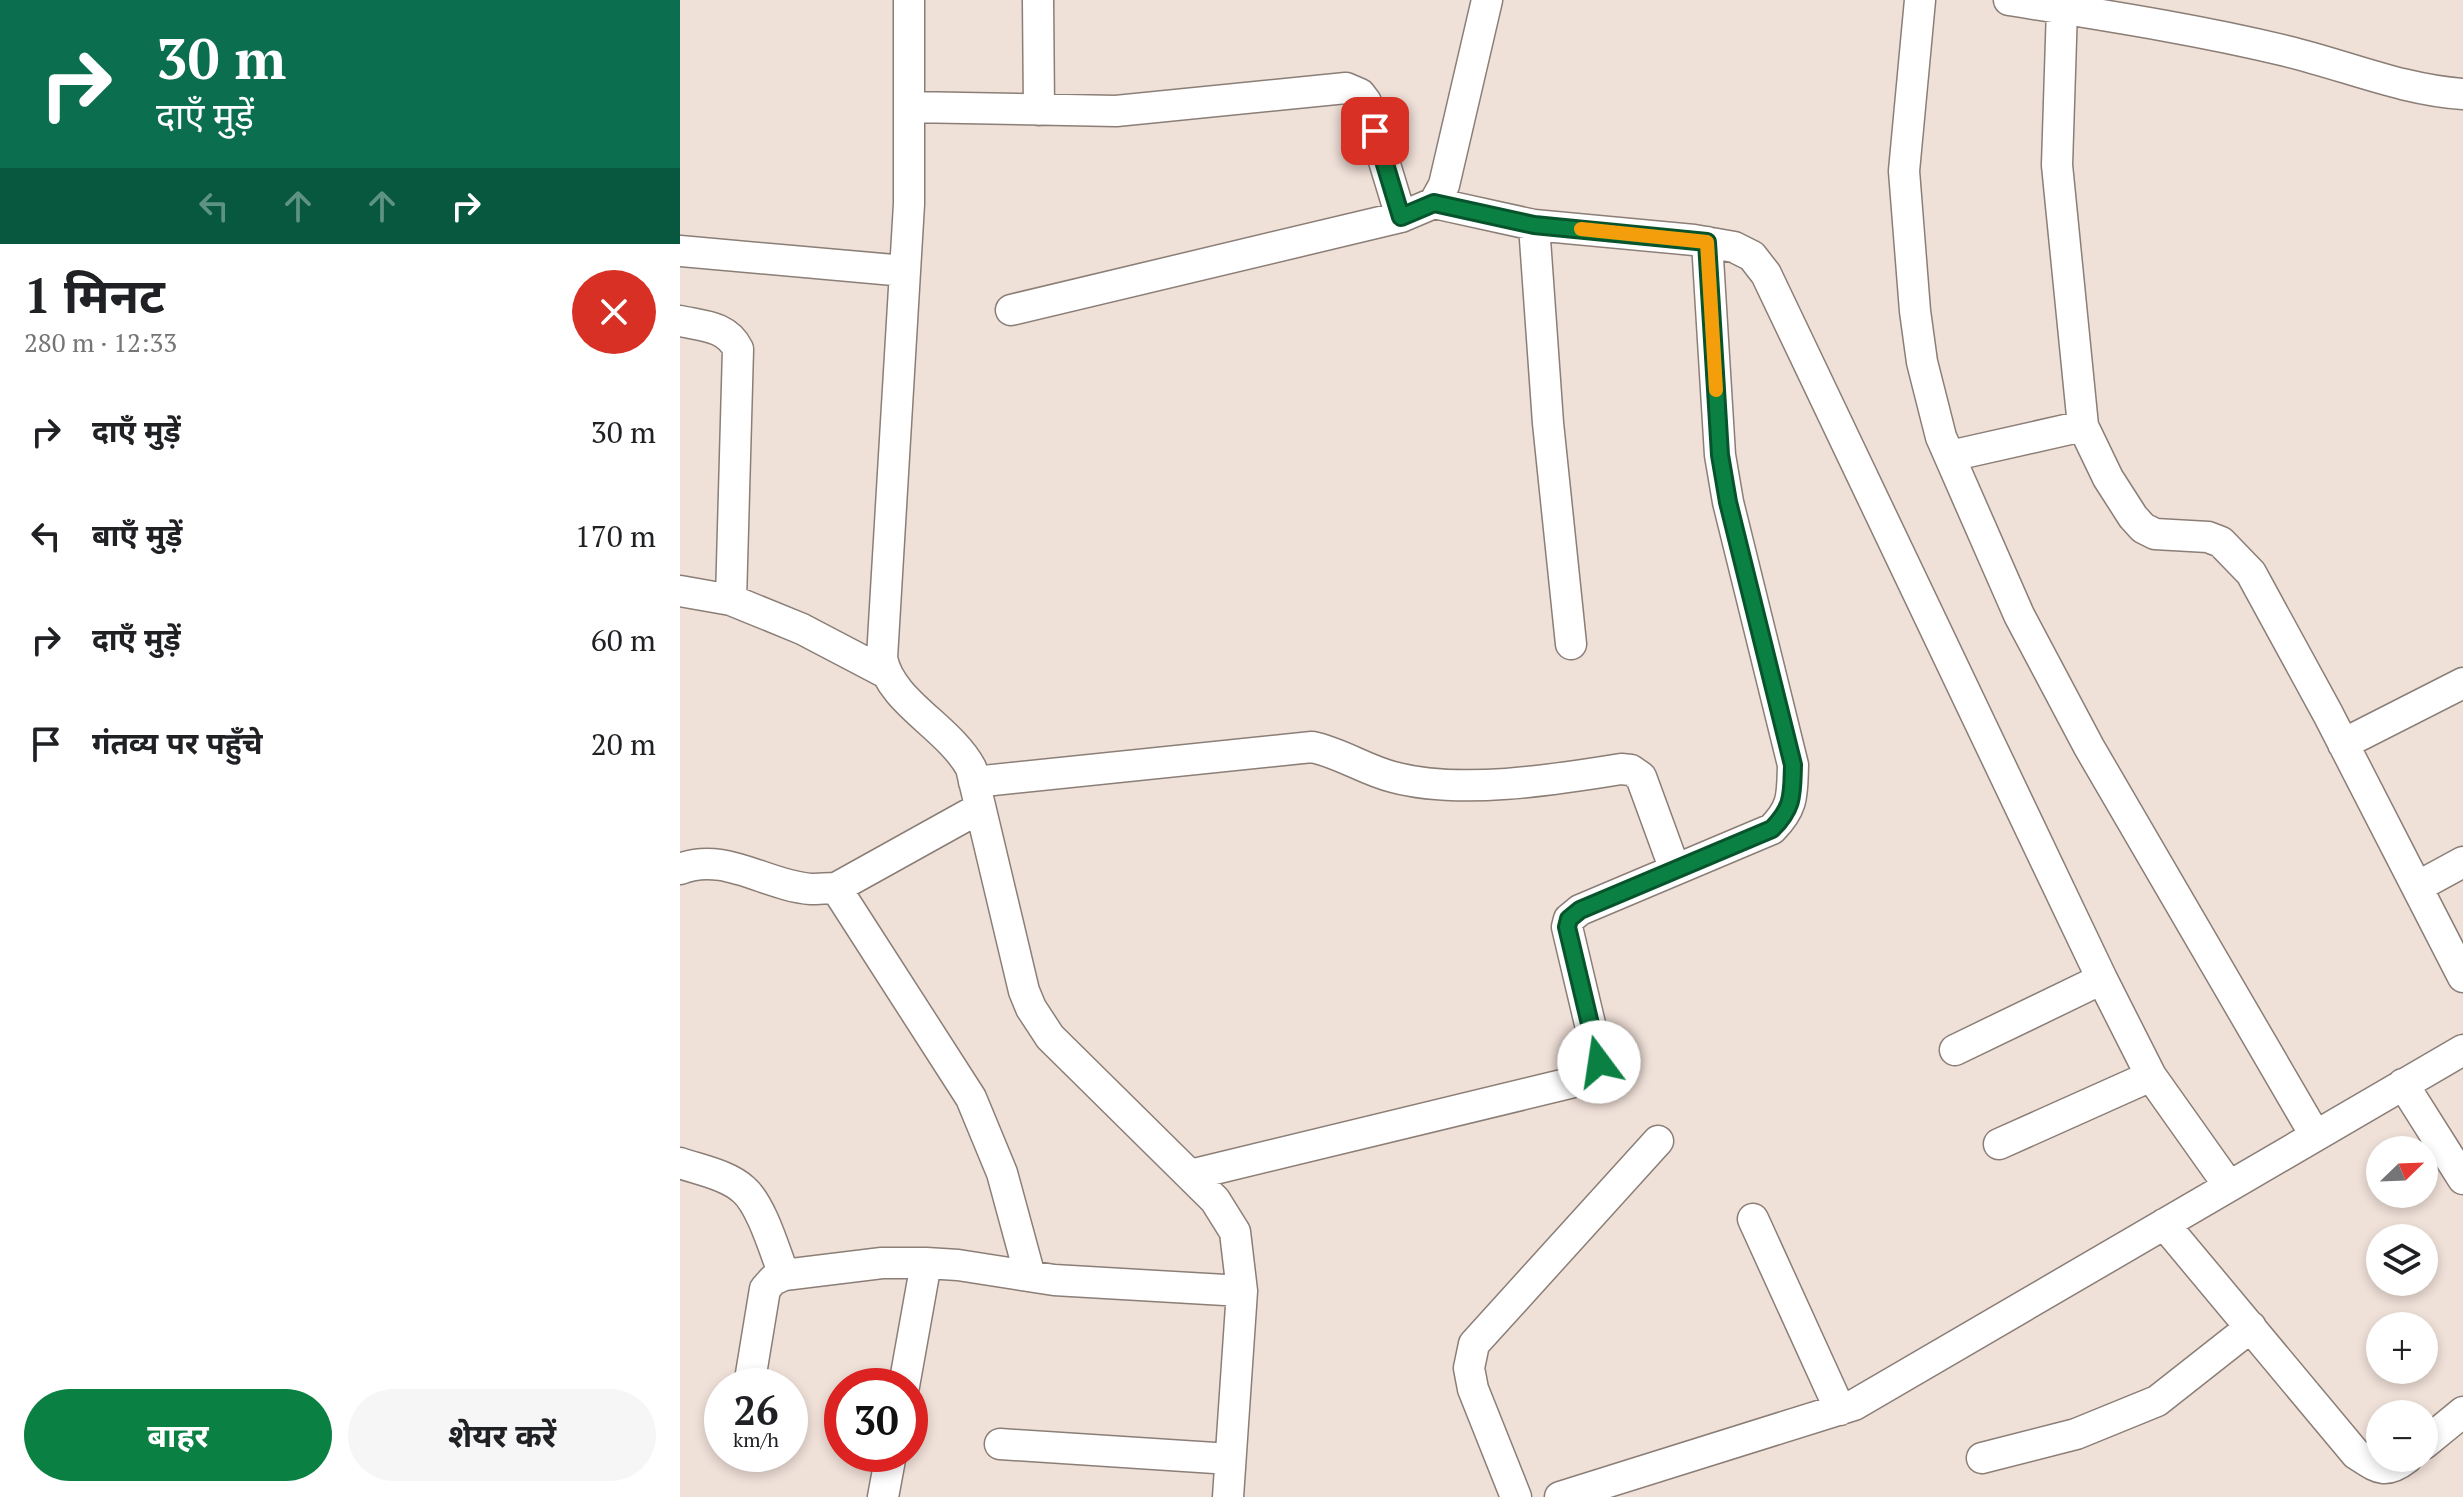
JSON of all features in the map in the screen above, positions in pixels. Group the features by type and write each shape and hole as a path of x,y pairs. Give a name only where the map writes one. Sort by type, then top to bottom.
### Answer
{"street":[{"path":"909,0 909,204 882,658 884,672 896,689 962,751 971,768 1024,991 1031,1008 1050,1037 1215,1200 1235,1232 1242,1291 1228,1497"},
{"path":"1038,0 1039,110"},
{"path":"1434,203 1444,185 1487,0"},
{"path":"1920,0 1904,171 1922,362 1941,437 2019,615 2089,747 2315,1135"},
{"path":"2009,0 2286,51 2425,90 2463,94"},
{"path":"2062,8 2057,165 2083,426 2108,478 2143,528 2155,534 2208,537 2221,542 2251,573 2463,977"},
{"path":"909,107 1116,111 1346,88 1360,94 1366,102 1401,217"},
{"path":"1011,310 1401,217 1434,203 1534,225 1707,242 1734,247 1752,256 1766,274 2151,1076 2229,1186"},
{"path":"1534,225 1548,423 1571,644"},
{"path":"1190,1175 1587,1077 1595,1071 1599,1062 1567,927 1569,919 1580,910 1772,829 1786,814 1792,795 1793,765 1728,502 1720,455 1707,242"},
{"path":"680,251 905,271"},
{"path":"680,321 720,330 728,334 738,349 731,600"},
{"path":"1950,456 2083,426"},
{"path":"680,591 731,600 802,629 884,672"},
{"path":"2343,744 2463,683"},
{"path":"680,869 689,865 720,864 810,889 836,888 977,795 1312,747 1330,751 1391,777 1438,785 1550,780 1631,770 1641,777 1675,870"},
{"path":"2417,887 2463,862"},
{"path":"836,888 971,1098 1002,1173 1030,1276"},
{"path":"1955,1050 2102,979"},
{"path":"1560,1497 1854,1405 2463,1050"},
{"path":"1999,1144 2151,1076"},
{"path":"2403,1084 2463,1179"},
{"path":"1516,1497 1473,1389 1469,1368 1474,1344 1658,1141"},
{"path":"680,1163 728,1180 743,1189 753,1200 784,1275"},
{"path":"1753,1219 1840,1410"},
{"path":"2164,1224 2356,1454 2366,1460"},
{"path":"752,1368 765,1289 773,1280 784,1275 882,1263 926,1263 1030,1276 1242,1291"},
{"path":"907,1368 926,1263"},
{"path":"1982,1458 2076,1434 2157,1401 2251,1327"},
{"path":"2438,1433 2463,1412"},
{"path":"1000,1444 1230,1459"},
{"path":"883,1497 888,1472"}],"slow traffic":[{"path":"1581,229 1707,242 1716,390"}],"route":[{"path":"1375,131 1401,217 1434,203 1534,225 1707,242 1720,455 1728,502 1793,765 1792,795 1786,814 1772,829 1580,910 1569,919 1567,927 1599,1062"}]}
